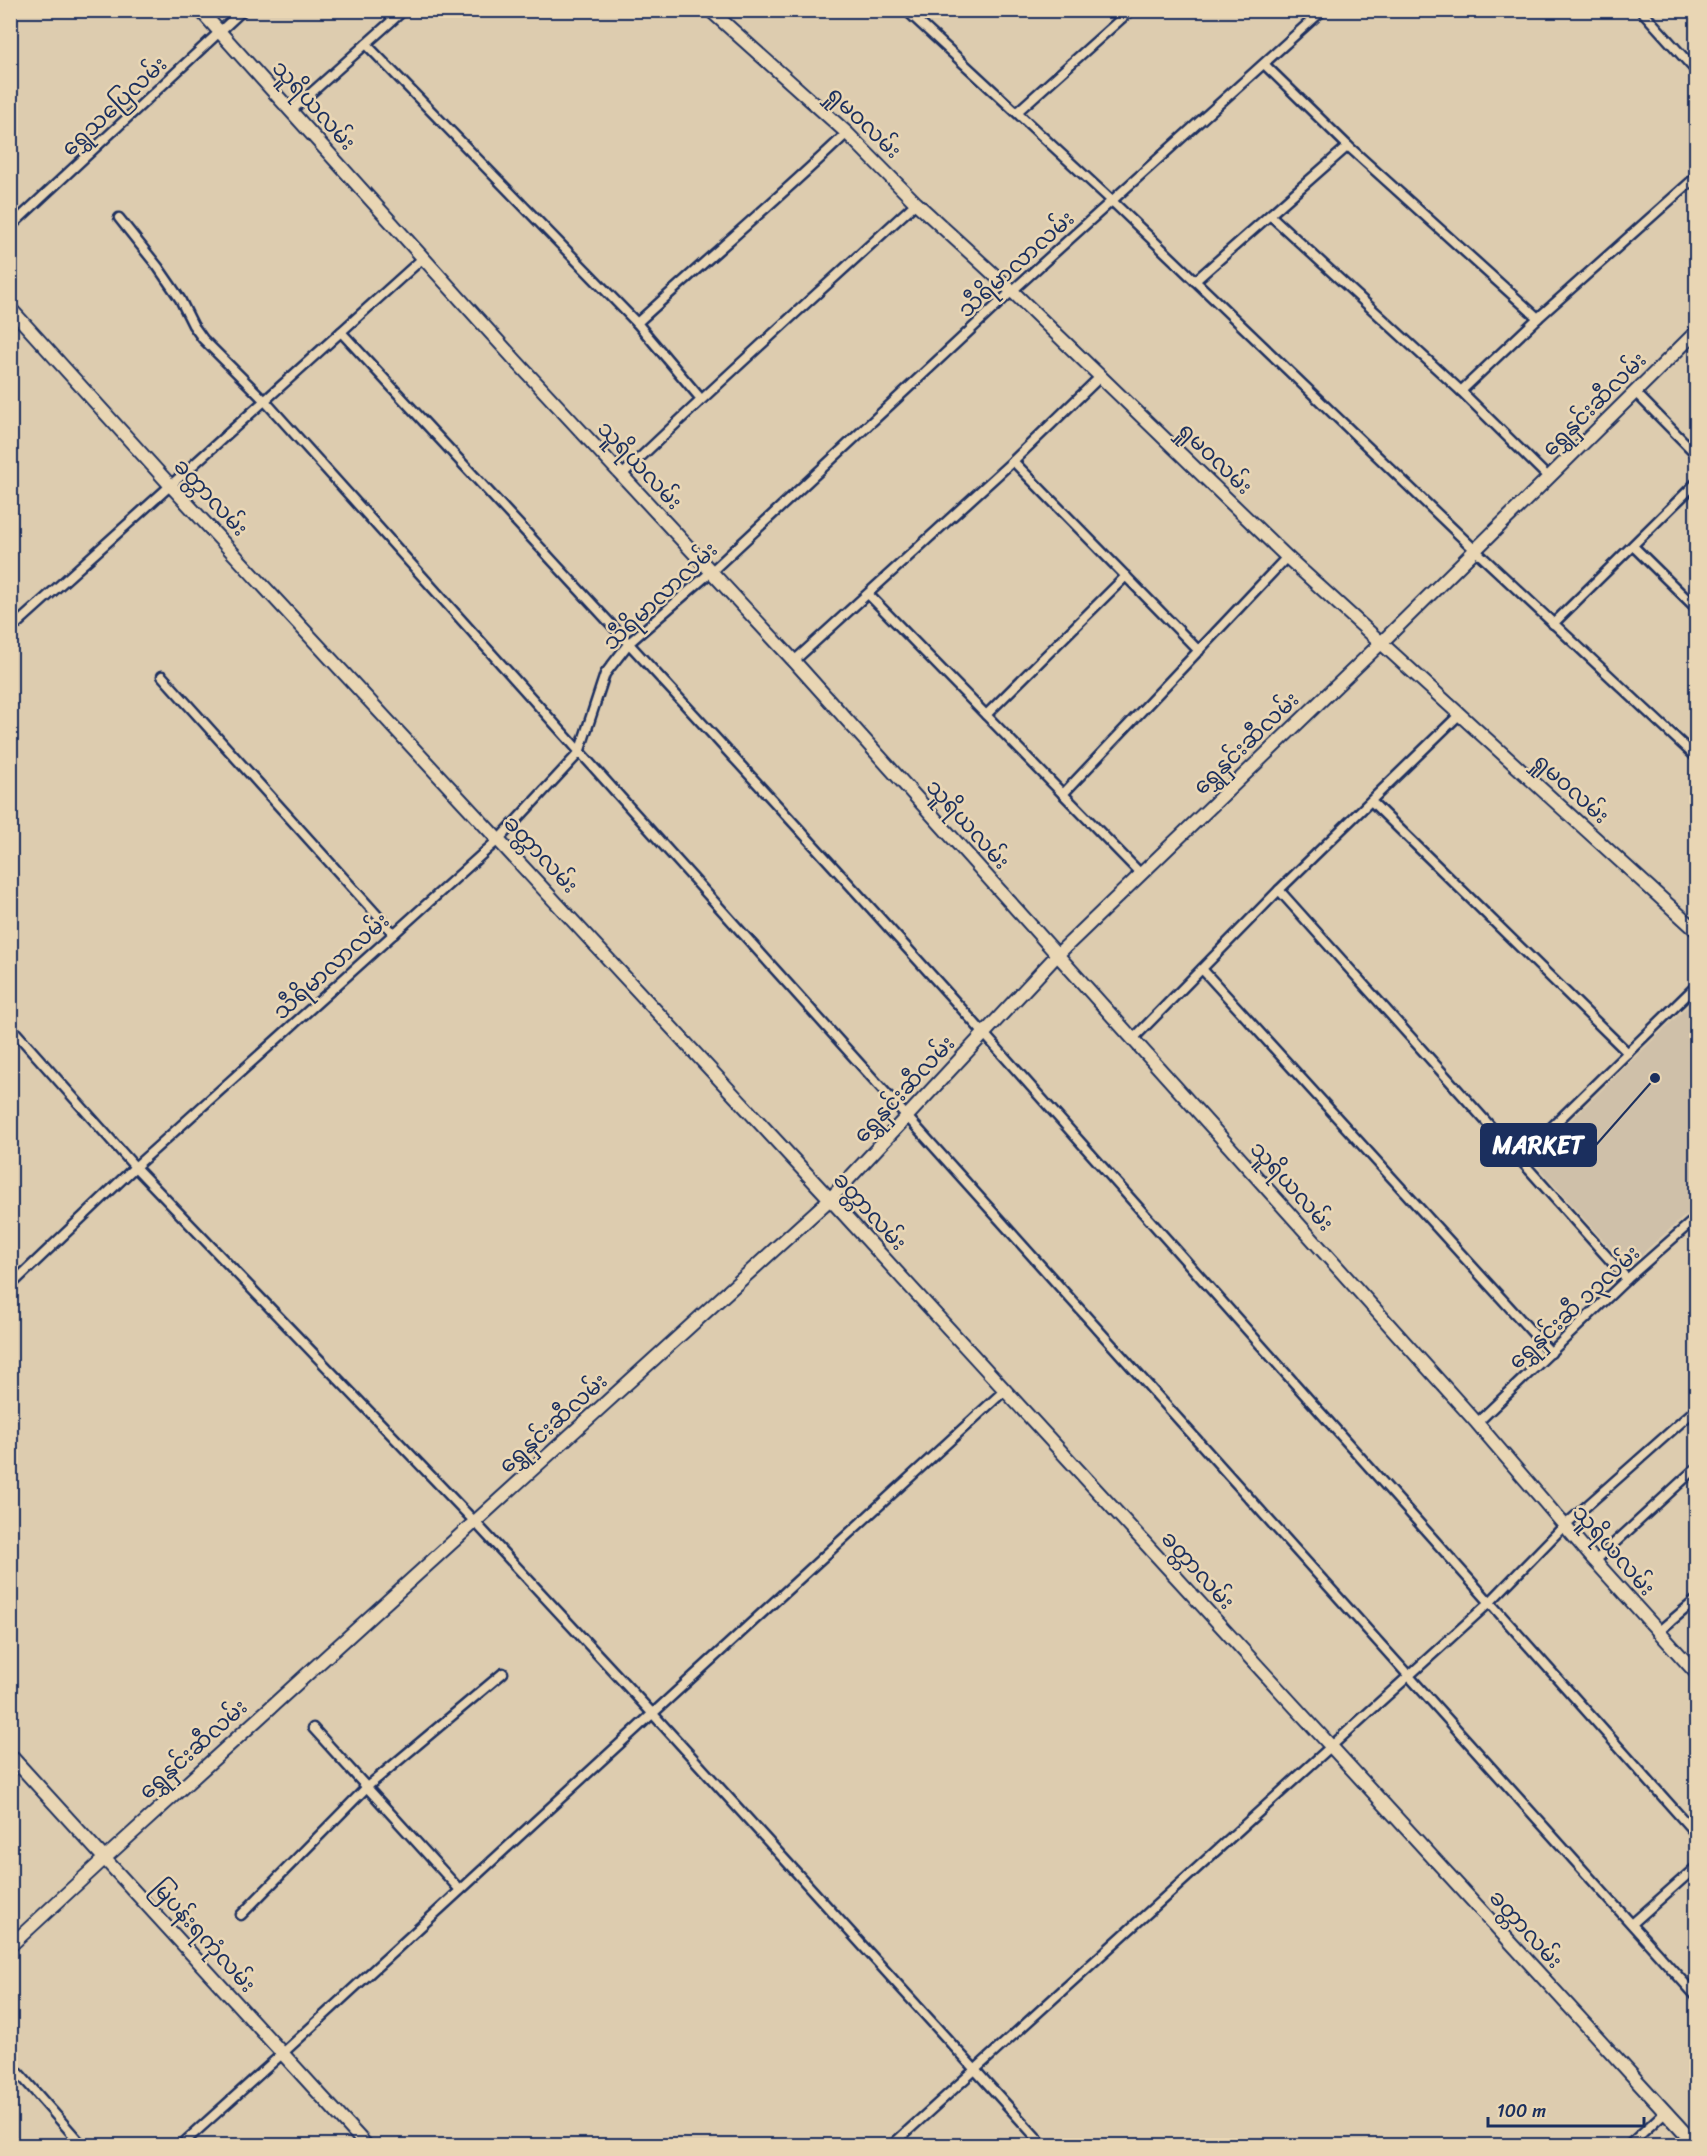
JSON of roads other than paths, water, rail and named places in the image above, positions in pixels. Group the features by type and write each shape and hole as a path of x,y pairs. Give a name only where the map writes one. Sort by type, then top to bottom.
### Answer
{"street":[{"name":"သူရိယလမ်း","path":"200,10 621,476 712,571 1058,954 1477,1423 1564,1526 1696,1673"},
{"name":"ရွှေသပြေလမ်း","path":"10,227 243,10"},
{"path":"291,111 404,10"},
{"path":"906,10 1017,111 1475,550 1696,757"},
{"path":"1017,111 1131,10"},
{"name":"သီရိမာလာလမ်း","path":"10,1286 135,1167 499,839 579,753 605,674 629,644 712,571 1012,291 1323,10"},
{"path":"1641,10 1696,71"},
{"name":"ရှုမဝလမ်း","path":"717,13 847,133 916,203 1012,291 1287,557 1696,930"},
{"path":"366,44 637,323 701,399"},
{"path":"1264,64 1348,146 1538,318"},
{"path":"637,323 732,237 784,194 847,133"},
{"path":"1195,281 1348,146"},
{"path":"1461,391 1538,318 1696,177"},
{"path":"621,476 701,399 916,203"},
{"path":"1270,215 1461,391 1549,478"},
{"path":"119,218 158,267 180,299 192,325 203,339 265,401 1696,1996"},
{"path":"10,630 423,258"},
{"name":"ခတ္တာလမ်း","path":"10,308 1696,2145"},
{"path":"341,332 984,1034 1696,1834"},
{"name":"ရွှေနှင်းဆီလမ်း","path":"10,1946 830,1199 1058,954 1380,644 1696,332"},
{"path":"794,661 869,595 1101,376"},
{"path":"1635,392 1696,454"},
{"path":"1013,461 1199,651"},
{"path":"1553,624 1696,483"},
{"path":"1633,546 1696,608"},
{"path":"1063,794 1287,557"},
{"path":"986,715 1126,576"},
{"path":"869,595 1141,874"},
{"path":"162,676 394,934"},
{"path":"1133,1039 1279,890 1459,715"},
{"path":"1371,801 1628,1053"},
{"path":"1279,890 1627,1280"},
{"path":"1202,969 1551,1353"},
{"path":"1519,1159 1696,986"},
{"path":"10,1026 135,1167 474,1522 652,1713 1044,2145"},
{"name":"ရွှေနှင်းဆီ ၁၃လမ်း","path":"1477,1423 1627,1280 1696,1218"},
{"path":"180,2145 1005,1390"},
{"path":"891,2145 1489,1604 1564,1526 1696,1409"},
{"path":"1595,1561 1696,1468"},
{"path":"1659,1632 1696,1600"},
{"path":"241,1915 368,1786 503,1672"},
{"path":"313,1728 460,1890"},
{"name":"မြပန်းရကုံလမ်း","path":"10,1755 367,2145"},
{"path":"1632,1924 1696,1867"},
{"path":"10,2063 83,2145"},
{"path":"1628,2145 1666,2112"}],"place":[{"name":"MARKET","path":"1655,1078"}]}
